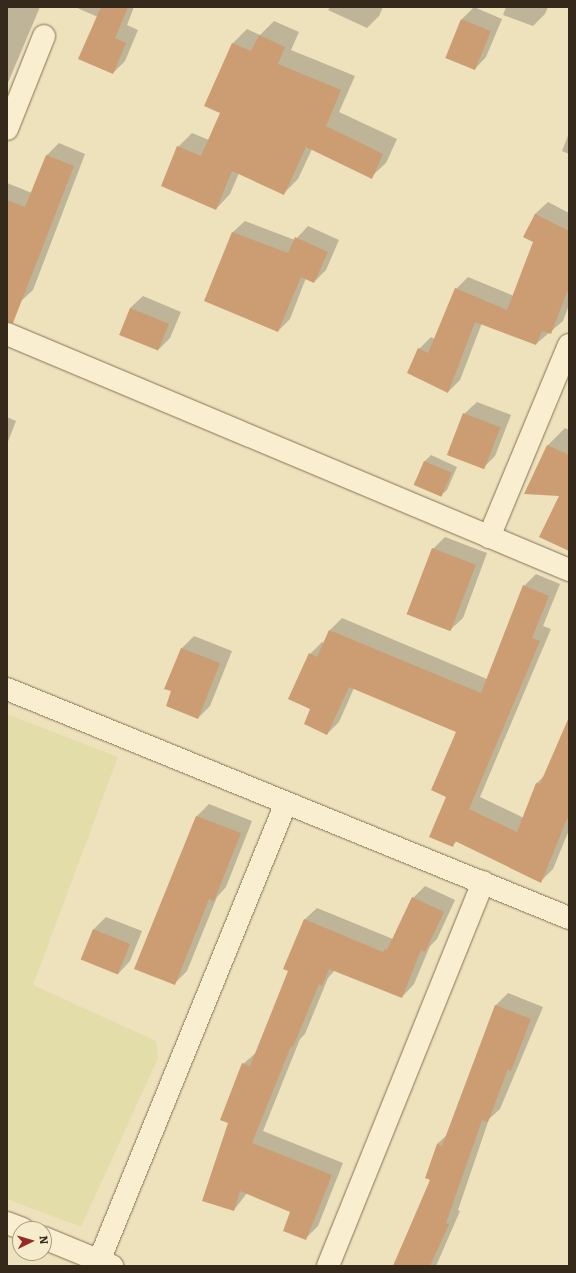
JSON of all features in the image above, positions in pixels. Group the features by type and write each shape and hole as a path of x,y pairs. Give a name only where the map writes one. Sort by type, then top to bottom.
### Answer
{"street":[{"path":"7,129 44,36"},
{"path":"7,334 569,570"},
{"path":"489,537 569,345"},
{"path":"7,689 286,804 483,882 569,918"},
{"path":"52,1242 103,1264 286,804"},
{"path":"328,1266 483,882"}],"shaded area":[{"path":"7,714 118,757 33,985 156,1041 158,1058 81,1227 7,1199"}],"building":[{"path":"101,7 128,7 115,38 126,43 113,74 78,59"},
{"path":"461,19 491,31 475,70 445,58"},
{"path":"259,35 285,47 278,64 341,90 326,126 383,154 372,179 306,147 284,195 232,171 216,210 161,186 177,146 201,156 220,113 204,106 232,43 251,51"},
{"path":"46,155 74,166 13,323 7,322 7,200 25,207"},
{"path":"535,214 569,231 569,287 551,334 542,331 536,345 475,322 448,393 407,373 418,348 428,353 455,288 507,310 533,242 523,237"},
{"path":"232,232 288,253 295,237 328,252 314,283 301,277 278,332 204,301"},
{"path":"130,308 169,324 158,351 119,335"},
{"path":"463,413 500,427 484,469 447,455"},
{"path":"547,445 569,455 569,551 539,537 559,496 524,494"},
{"path":"424,461 452,473 441,497 414,485"},
{"path":"432,548 476,565 450,631 407,614"},
{"path":"523,585 549,596 532,638 540,641 469,809 517,832 536,783 540,784 569,717 569,814 541,883 455,841 453,847 429,837 446,797 431,790 456,732 349,687 327,735 304,724 310,709 288,699 309,653 317,657 329,630 481,693"},
{"path":"181,648 220,663 198,719 166,706 171,691 164,689"},
{"path":"196,816 241,833 214,901 209,899 175,985 134,969"},
{"path":"412,897 444,912 425,952 421,950 402,998 329,969 322,986 319,984 293,1047 291,1046 252,1143 332,1175 306,1240 283,1231 290,1212 240,1191 234,1211 202,1201 228,1123 220,1120 242,1063 250,1066 288,971 283,969 304,919 383,952 385,949 387,950"},
{"path":"93,929 130,944 118,975 81,960"},
{"path":"495,1005 531,1019 511,1071 508,1069 488,1122 482,1120 446,1223 449,1224 430,1266 393,1266 430,1180 425,1178 437,1144 442,1146"}]}
